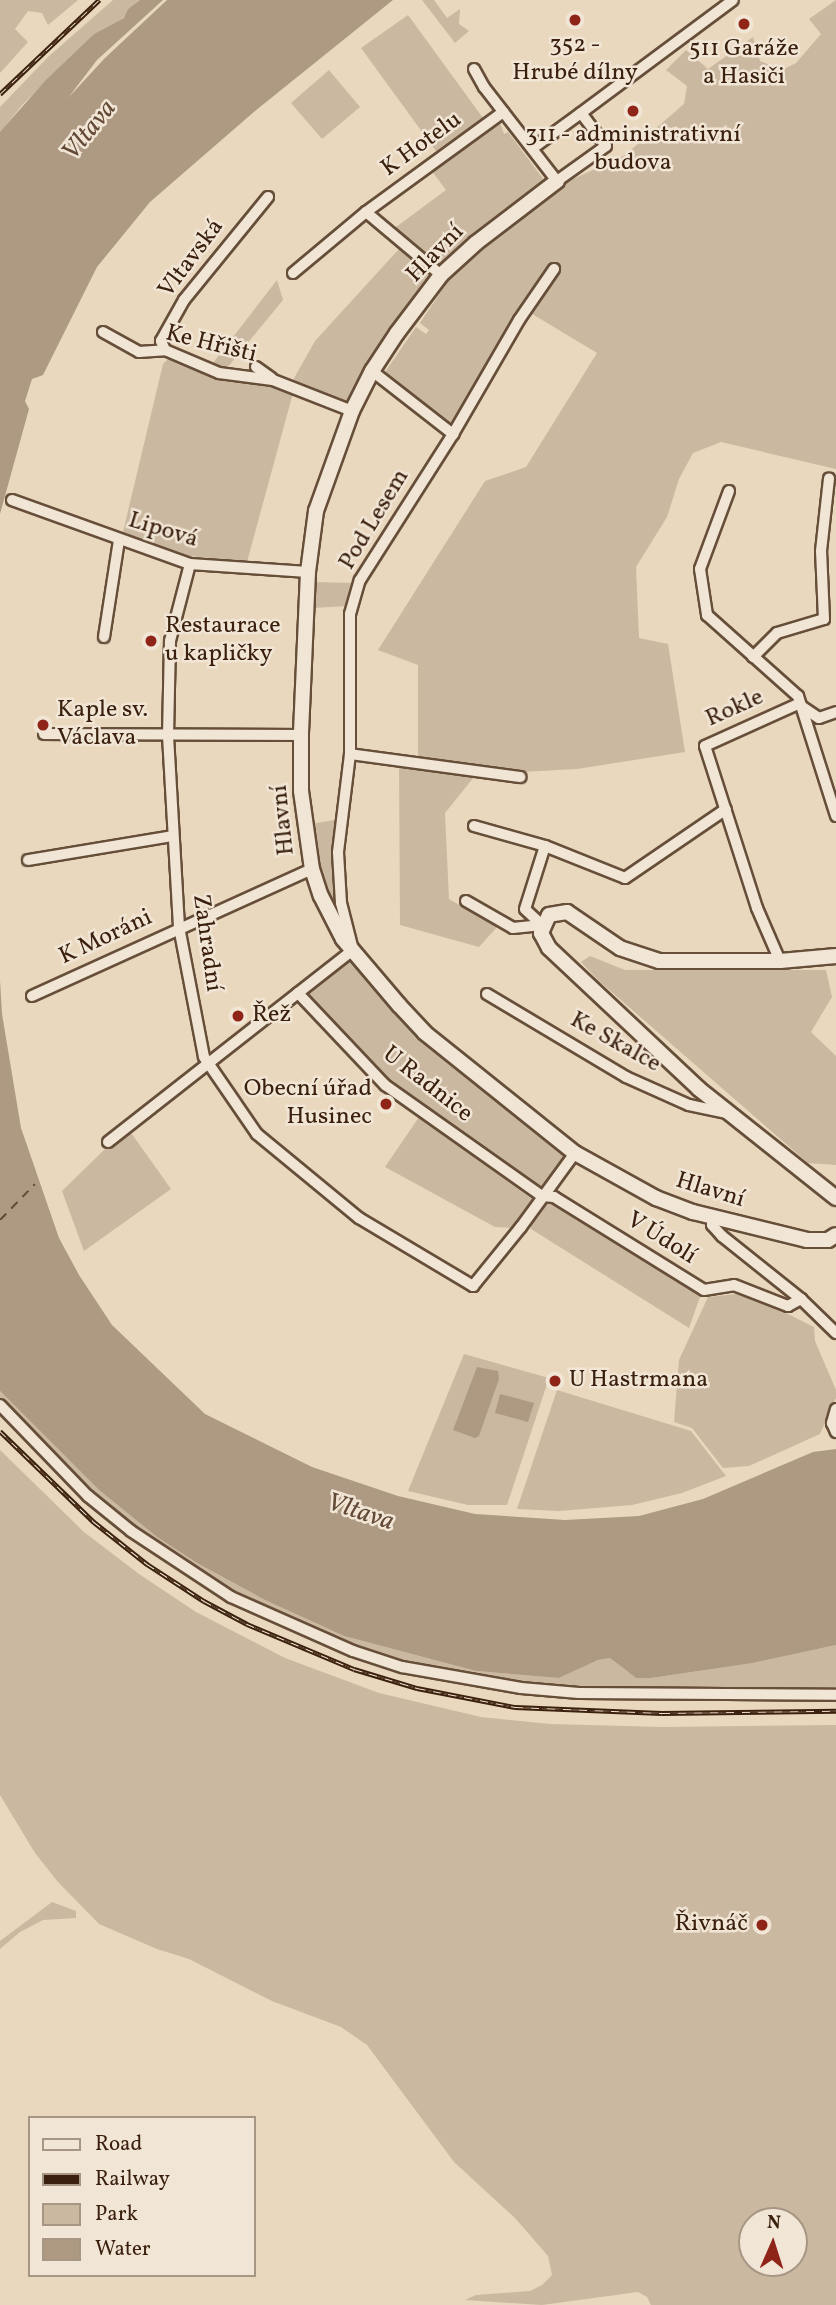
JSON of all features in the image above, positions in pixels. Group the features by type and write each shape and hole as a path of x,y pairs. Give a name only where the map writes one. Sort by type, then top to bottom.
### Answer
{"street":[{"path":"533,148 733,0"},
{"path":"474,69 503,112 557,181"},
{"name":"K Hotelu","path":"293,273 366,212 503,112"},
{"name":"Hlavní","path":"581,113 606,146 476,243 442,275 372,371 352,411 316,511 308,572 301,735 301,791 312,869 321,896 343,939 425,1033 575,1153 656,1198 713,1218 807,1240 828,1240 836,1235"},
{"name":"Vltavská","path":"165,350 161,341 184,300 268,197"},
{"path":"366,212 442,275"},
{"name":"Pod Lesem","path":"353,950 341,903 338,852 350,754 350,614 360,580 453,435 519,320 554,269"},
{"name":"Ke Hřišti","path":"103,332 139,352 165,350 219,373 273,380 352,411"},
{"name":"Ke Hřišti","path":"256,367 273,380"},
{"path":"372,371 453,435"},
{"path":"824,619 821,551 829,478"},
{"path":"729,491 700,569 702,600 707,615 798,696 836,816"},
{"name":"Lipová","path":"12,500 190,564 308,572"},
{"path":"104,636 119,540"},
{"name":"Zahradní","path":"190,564 170,641 168,736 179,928 201,1048 209,1063 257,1135 359,1218 473,1286 575,1153"},
{"path":"753,657 777,633 824,619 836,624"},
{"name":"Rokle","path":"726,809 705,746 798,704 804,708"},
{"path":"804,708 819,718 836,712"},
{"path":"44,734 301,735"},
{"path":"350,754 520,777"},
{"path":"474,826 545,846 625,878 726,809 757,908 780,961"},
{"path":"28,860 173,836"},
{"path":"542,925 525,909 545,846"},
{"name":"K Moráni","path":"32,996 312,869"},
{"path":"466,901 513,928 542,925"},
{"path":"836,956 780,961 659,961 620,948 567,912 549,915 542,925 541,933 549,948 699,1089 836,1198"},
{"path":"108,1142 353,950"},
{"name":"U Radnice","path":"298,993 385,1085 542,1196"},
{"name":"Ke Skalce","path":"487,994 626,1077 689,1105 729,1114"},
{"name":"V Údolí","path":"542,1196 554,1197 704,1290 734,1285 788,1306 801,1299"},
{"path":"713,1218 712,1225 722,1236 801,1299 836,1333"},
{"path":"0,1405 88,1496 154,1547 231,1597 353,1650 402,1667 521,1688 579,1693 836,1695"},
{"path":"836,1409 832,1423 836,1432"}],"green space":[{"path":"0,0 78,0 48,25 42,13 28,11 15,29 28,42 0,73"},
{"path":"113,0 140,0 128,9 124,18 94,34 22,105 0,133 0,107 48,57"},
{"path":"422,0 434,0 447,18 460,9 459,24 469,31 455,43"},
{"path":"836,0 836,469 721,442 693,453 679,479 667,517 636,567 639,638 668,644 685,752 577,769 504,773 418,759 418,665 378,650 485,481 526,467 597,353 529,312 453,427 448,428 383,375 416,327 426,334 429,330 420,323 448,281 556,187 625,155 684,104 687,86 666,70 686,50 708,69 753,37 760,61 782,70 796,63 821,34 809,19"},
{"path":"408,15 483,118 436,151 361,48"},
{"path":"329,70 360,107 322,139 291,103"},
{"path":"499,120 504,134 508,132 544,180 441,270 392,230 446,190 431,170"},
{"path":"399,249 433,279 362,373 348,403 293,380 315,341"},
{"path":"277,280 283,300 227,368 213,363"},
{"path":"170,357 220,378 271,385 293,393 247,562 181,555 123,532 163,364"},
{"path":"313,582 354,583 348,606 312,608"},
{"path":"399,762 478,772 445,813 449,899 497,927 479,947 400,925"},
{"path":"335,820 336,878 347,929 332,909 320,871 311,824"},
{"path":"590,956 625,970 826,970 832,997 811,1032 836,1056 836,1165 808,1163 599,981 581,962"},
{"path":"347,962 353,962 384,1002 417,1036 565,1155 541,1190 383,1076 309,998 309,992"},
{"path":"419,1117 533,1200 515,1228 495,1227 385,1167"},
{"path":"129,1130 171,1189 84,1251 62,1191"},
{"path":"548,1199 701,1294 689,1328 531,1229 531,1224"},
{"path":"737,1294 772,1306 814,1327 815,1341 836,1390 836,1398 820,1434 749,1466 723,1468 692,1428 674,1422 679,1360 708,1297"},
{"path":"464,1354 549,1378 507,1505 468,1505 408,1491"},
{"path":"557,1390 691,1431 726,1476 682,1493 632,1505 559,1511 517,1509"},
{"path":"0,1391 99,1490 157,1537 197,1563 265,1600 344,1636 476,1671 559,1678 598,1660 610,1658 636,1678 651,1678 753,1663 836,1645 836,1702 812,1693 520,1686 402,1664 312,1633 191,1571 110,1512 0,1401"},
{"path":"0,1450 84,1532 139,1574 196,1612 285,1658 379,1693 481,1717 550,1724 663,1727 836,1725 836,2305 651,2305 647,2297 638,2292 542,2305 465,2300 476,2295 530,2291 542,2285 552,2275 548,2256 515,2218 454,2162 367,2045 341,2027 272,2001 189,1959 157,1949 99,1924 58,1882 35,1853 0,1795"},
{"path":"52,1902 76,1911 76,1918 43,1920 20,1932 0,1949 0,1941"}],"water":[{"name":"Vltava","path":"140,0 163,0 97,60 68,98 105,58 167,0 393,0 255,111 150,202 97,267 43,375 32,379 25,401 29,409 0,514 0,132 45,81 94,34 124,18 128,9"},
{"name":"Vltava","path":"0,980 2,1014 21,1128 59,1238 79,1275 112,1325 205,1414 312,1467 398,1496 475,1514 565,1520 639,1516 703,1499 813,1452 836,1449 836,1645 753,1663 651,1678 636,1678 610,1658 598,1660 559,1678 476,1671 344,1636 265,1600 197,1563 157,1537 99,1490 0,1391"},
{"path":"477,1367 498,1371 499,1379 479,1436 475,1438 453,1430"},
{"path":"500,1394 534,1403 528,1422 495,1413"}],"ferry route":[{"path":"0,1220 35,1184"}],"railway":[{"path":"0,94 99,0"},
{"path":"0,1431 94,1522 147,1564 204,1601 247,1624 354,1669 417,1688 515,1707 662,1713 836,1711"}],"place":[{"name":"352 - Hrubé dílny","path":"575,20"},
{"name":"511 Garáže a Hasiči","path":"744,24"},
{"name":"311 - administrativní budova","path":"633,111"},
{"name":"Restaurace u kapličky","path":"151,641"},
{"name":"Kaple sv. Václava","path":"43,725"},
{"name":"Řež","path":"238,1016"},
{"name":"Obecní úřad Husinec","path":"386,1104"},
{"name":"U Hastrmana","path":"555,1381"},
{"name":"Řivnáč","path":"762,1925"}]}
